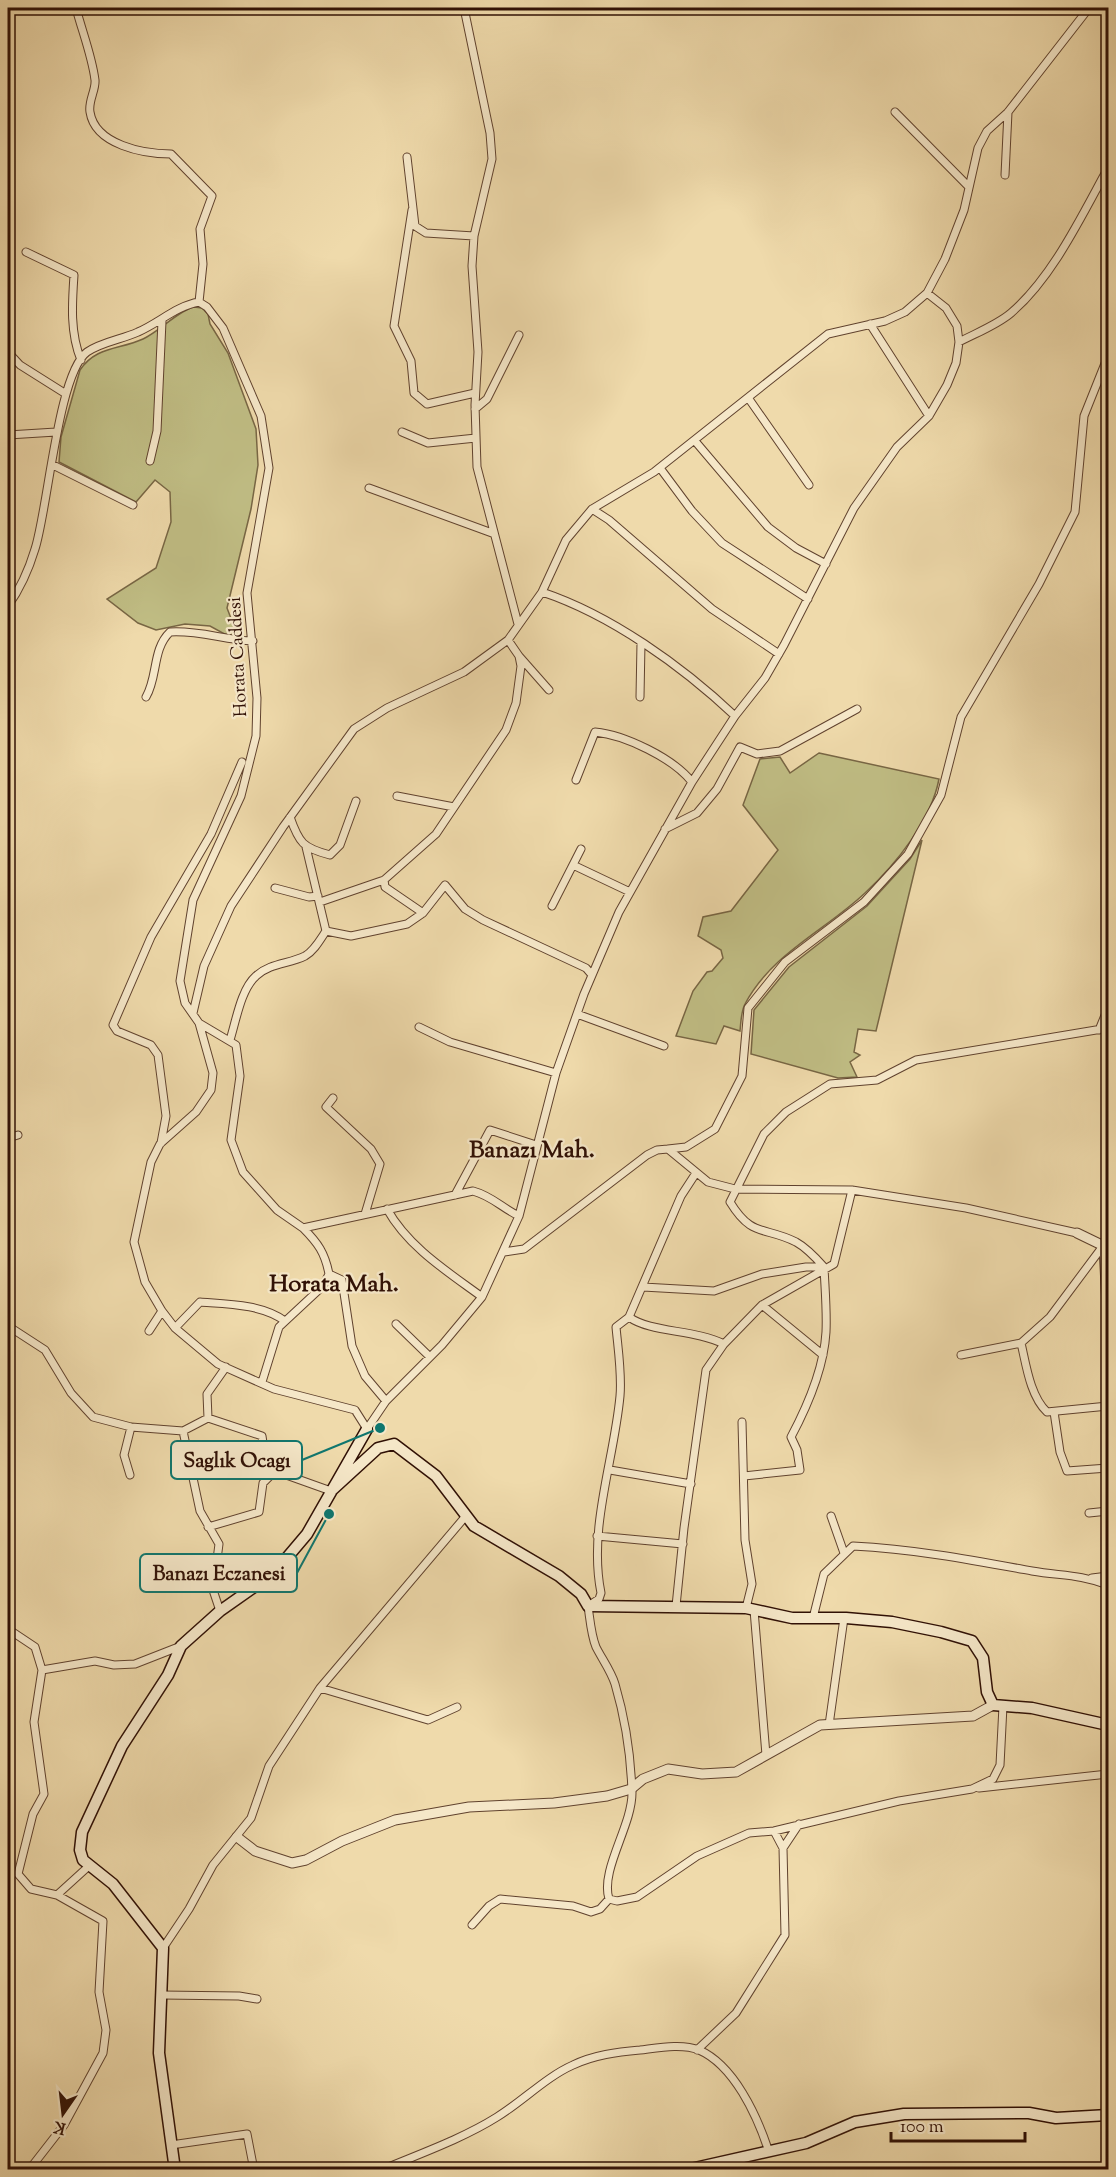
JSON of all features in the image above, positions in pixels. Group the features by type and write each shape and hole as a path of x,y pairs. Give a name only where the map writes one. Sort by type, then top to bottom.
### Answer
{"main road":[{"path":"175,2169 159,2054 163,1948 114,1884 83,1860 80,1850 82,1832 122,1746 168,1675 182,1646 220,1611 274,1573 307,1534 367,1429"},
{"path":"331,1491 378,1448 394,1444 436,1476 474,1526 559,1576 581,1594 588,1606 750,1609 792,1618 844,1618 892,1622 972,1641 983,1658 987,1692 998,1705 1032,1708 1108,1725"},
{"path":"686,2169 806,2143 855,2122 904,2114 1029,2113 1056,2118 1108,2115"}],"street":[{"path":"8,606 18,590 35,548 53,465 56,432 66,394 81,360 87,352 162,321 184,304 199,302 203,264 200,230 212,196 171,154 154,154 125,146 102,132 95,123 90,111 95,82 76,8"},
{"path":"464,8 490,133 492,159 474,236 472,266 478,352 475,393 477,467 492,533 518,624"},
{"path":"193,1013 204,966 231,906 290,817 354,729 387,708 464,672 508,640 542,592 566,540 592,509 660,468 828,334 870,324 905,312 927,293 945,259 969,187 978,148 987,131 1008,112 1089,8"},
{"path":"895,112 969,187"},
{"path":"1005,175 1008,112"},
{"path":"407,157 415,225 426,233 445,232 474,236"},
{"path":"959,342 1009,315 1031,294 1070,235 1108,168"},
{"path":"412,210 394,326 411,361 414,393 427,404 475,393"},
{"path":"26,252 74,275 72,315 76,349 81,360"},
{"path":"355,1410 367,1429 386,1401 430,1357 482,1297 519,1216 556,1073 577,1014 630,892 692,782 735,716 765,678 779,654 854,508 897,447 929,416 956,363 959,342 957,326 946,308 927,293"},
{"name":"Horata Caddesi","path":"199,302 207,307 223,328 261,416 269,468 247,593 257,698 251,762 241,796 193,900 184,942 180,981 185,1003 199,1023"},
{"path":"150,461 157,430 162,321"},
{"path":"870,324 929,416"},
{"path":"475,410 487,399 519,335"},
{"path":"8,352 20,365 66,394"},
{"path":"504,1252 524,1249 647,1155 657,1150 686,1147 715,1129 742,1076 748,1008 785,962 864,902 908,854 941,795 961,717 1039,584 1075,512 1084,416 1108,356"},
{"path":"749,399 810,485"},
{"path":"8,435 56,432"},
{"path":"402,432 428,443 476,438"},
{"path":"695,441 768,527 826,564"},
{"path":"53,465 133,505"},
{"path":"660,468 692,511 722,543 808,599"},
{"path":"369,488 492,533"},
{"path":"592,509 609,520 712,609 779,654"},
{"path":"542,592 602,616 713,695 735,716"},
{"path":"146,697 152,683 160,647 170,632 195,631 220,639 253,641"},
{"path":"508,640 549,690"},
{"path":"640,697 641,643"},
{"path":"275,888 319,899 384,880 436,834 506,730 516,703 521,666 519,656"},
{"path":"665,830 697,813 717,789 740,747 757,754 780,752 857,709"},
{"path":"576,780 595,732 615,734 638,745 685,774 692,782"},
{"path":"242,762 211,834 151,937 113,1025 117,1031 151,1045 158,1055 166,1116 160,1144 151,1162 134,1242 145,1282 162,1311 175,1328 226,1367 274,1389 374,1416"},
{"path":"398,796 454,807"},
{"path":"306,847 330,855 340,845 356,801"},
{"path":"230,1040 241,998 255,976 271,967 305,956 315,948 326,931 306,847 298,838 290,817"},
{"path":"552,906 581,849"},
{"path":"573,865 630,892"},
{"path":"384,880 385,887 423,913"},
{"path":"326,931 351,936 407,924 423,913 445,885 465,909 483,920 586,968 592,975"},
{"path":"1099,1030 1108,1008"},
{"path":"577,1014 664,1046"},
{"path":"160,1144 196,1112 211,1090 213,1073 199,1023"},
{"path":"199,1023 230,1040 236,1046 240,1076 231,1140 243,1172 278,1210 303,1228 319,1244 325,1255 329,1274 323,1286 279,1326 262,1382"},
{"path":"419,1027 450,1042 556,1073"},
{"path":"744,1476 800,1470 797,1450 790,1437 800,1419 823,1355 826,1333 824,1267 812,1253 795,1242 754,1229 737,1214 730,1202 764,1134 786,1113 830,1084 877,1080 916,1060 1108,1028"},
{"path":"333,1098 326,1107 371,1149 380,1164 364,1214"},
{"path":"455,1195 490,1130 536,1145"},
{"path":"8,1138 18,1136"},
{"path":"668,1149 708,1182 735,1189 852,1191 966,1208 1077,1233 1106,1247"},
{"path":"609,1899 607,1892 609,1875 625,1828 631,1789 626,1729 615,1682 596,1645 588,1606 599,1599 601,1593 597,1536 610,1470 621,1393 616,1327 629,1317 681,1196 696,1173"},
{"path":"303,1228 473,1191 491,1196 504,1209 519,1216"},
{"path":"676,1606 706,1370 724,1344 762,1305 824,1267 834,1264 852,1191"},
{"path":"387,1209 395,1225 424,1254 482,1297"},
{"path":"961,1355 1021,1342 1050,1317 1106,1247"},
{"path":"1106,1247 1108,1346"},
{"path":"643,1287 714,1291 762,1274 806,1267 824,1267"},
{"path":"329,1274 342,1280 352,1346 365,1376 386,1401"},
{"path":"175,1328 200,1302 226,1304 274,1313 285,1321"},
{"path":"762,1305 823,1355"},
{"path":"149,1330 162,1311"},
{"path":"629,1317 639,1324 707,1336 724,1344"},
{"path":"396,1324 430,1357"},
{"path":"8,1326 45,1350 71,1393 93,1417 131,1427 183,1431 208,1418 262,1436 266,1464 275,1471 331,1491"},
{"path":"1021,1342 1028,1375 1042,1407 1047,1412 1108,1406"},
{"path":"208,1418 207,1394 226,1367"},
{"path":"1054,1412 1060,1452 1067,1471 1108,1468"},
{"path":"742,1422 745,1540 752,1584 750,1609 766,1755"},
{"path":"130,1475 124,1455 131,1427"},
{"path":"183,1431 200,1511 219,1544 213,1590 220,1611"},
{"path":"610,1470 691,1484"},
{"path":"208,1527 259,1512 263,1483 275,1471"},
{"path":"1089,1513 1108,1511"},
{"path":"831,1516 844,1553"},
{"path":"163,1948 189,1909 213,1865 237,1837 258,1802 269,1766 320,1688 465,1517"},
{"path":"597,1536 683,1544"},
{"path":"813,1618 824,1574 853,1546 1089,1578 1108,1585"},
{"path":"1089,1578 1108,1576"},
{"path":"829,1725 844,1618"},
{"path":"8,1629 35,1647 42,1670 34,1722 44,1794 33,1814 18,1874 31,1889 57,1895 103,1922 99,1992 106,2030 103,2053 84,2092 64,2125 28,2169"},
{"path":"42,1670 95,1661 114,1665 135,1664 182,1646"},
{"path":"320,1688 428,1720 457,1707"},
{"path":"237,1837 255,1851 292,1863 306,1860 342,1841 395,1820 469,1807 554,1803 631,1789 643,1779 668,1769 702,1774 736,1772 820,1725 973,1716 998,1705 1000,1765 993,1779 973,1788"},
{"path":"609,1899 617,1901 637,1897 697,1856 749,1833 774,1831 899,1801 973,1788 1108,1774"},
{"path":"783,1848 800,1824"},
{"path":"698,2050 736,2013 785,1935 783,1848 774,1831"},
{"path":"57,1895 90,1864"},
{"path":"472,1925 489,1906 500,1899 573,1906 591,1912 600,1909 609,1899"},
{"path":"162,1995 239,1996 257,1999"},
{"path":"381,2169 422,2153 496,2118 572,2065 609,2053 665,2047 698,2050 714,2060 740,2089 757,2117 768,2150"},
{"path":"171,2145 247,2134 254,2169"}],"shaded area":[{"path":"194,307 202,308 208,314 210,324 228,353 256,429 258,465 251,509 227,608 237,634 230,637 210,626 185,624 156,630 138,623 107,599 156,568 171,522 170,492 155,480 136,502 59,462 61,437 80,370 86,362 101,353 143,339 182,312"},
{"path":"819,753 939,779 935,795 911,841 877,881 850,906 784,957 756,986 745,1004 740,1031 724,1026 716,1044 676,1036 693,991 707,972 712,971 723,958 721,950 698,936 703,917 731,911 778,850 743,805 760,759 780,757 790,773"},
{"path":"922,840 876,1031 858,1029 854,1052 860,1055 850,1062 857,1077 838,1078 751,1054 754,1010 789,967 867,906 910,859"}],"place":[{"name":"Saglık Ocagı","path":"380,1428"},
{"name":"Banazı Eczanesi","path":"329,1514"}],"district":[{"name":"Banazı Mah.","path":"532,1149"},
{"name":"Horata Mah.","path":"334,1283"}]}
